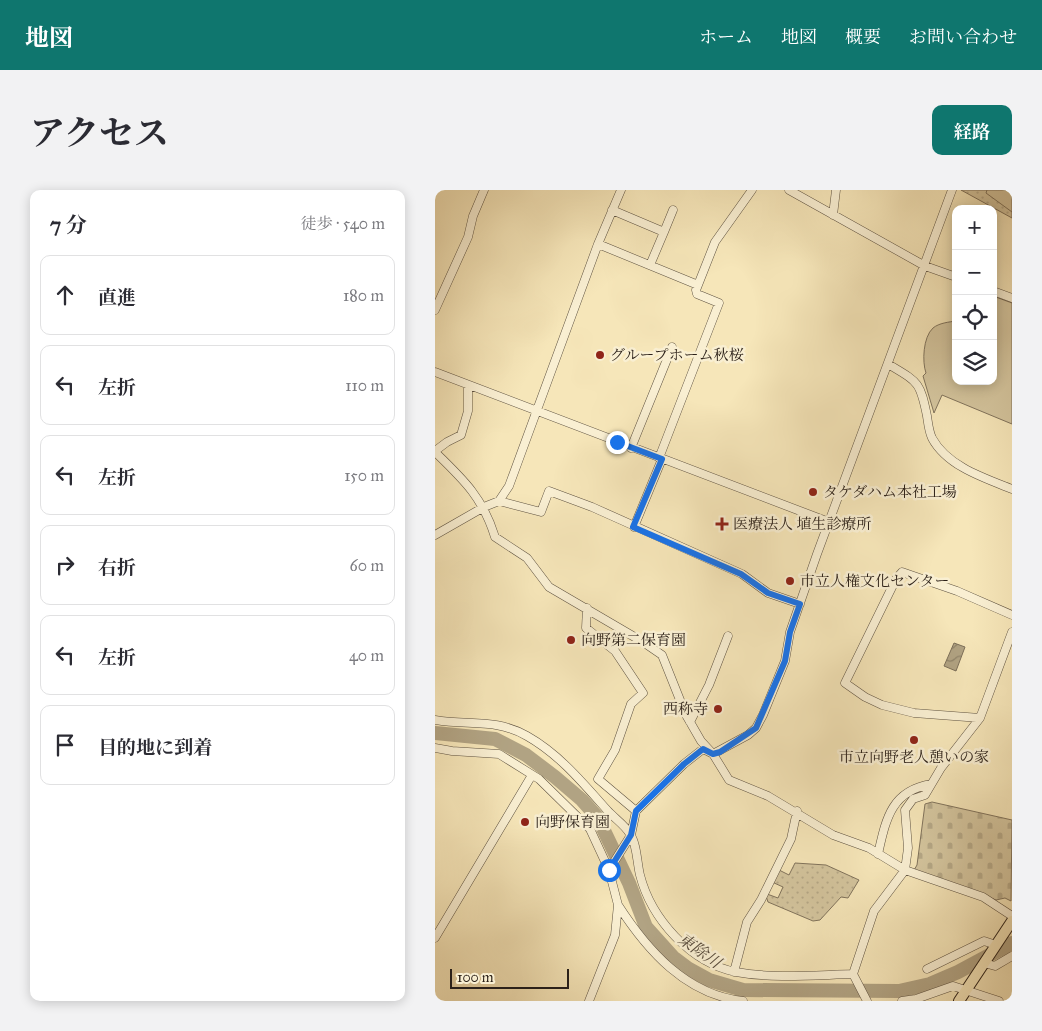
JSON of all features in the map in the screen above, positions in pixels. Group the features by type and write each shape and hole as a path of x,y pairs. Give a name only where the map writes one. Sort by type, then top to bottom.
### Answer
{"main road":[{"path":"959,1001 985,966 992,943 1006,930 1012,920"}],"street":[{"path":"435,310 468,237 473,216 485,190"},
{"path":"435,535 484,507 499,501 511,482 538,413 538,405 598,244 621,190"},
{"path":"633,527 719,303 697,294 698,285 715,242 752,190"},
{"path":"789,190 925,266 952,276"},
{"path":"833,215 836,190"},
{"path":"609,870 631,835 636,811 684,764 703,749 713,754 720,752 756,728 785,661 790,632 829,522 952,190"},
{"path":"613,210 664,232"},
{"path":"650,265 673,210"},
{"path":"598,244 698,285"},
{"path":"997,292 1012,298"},
{"path":"631,448 672,347"},
{"path":"888,364 916,381 922,390 931,437 944,455 984,478 1012,489"},
{"path":"435,372 538,413 829,522"},
{"path":"469,386 468,411 461,435 447,442 435,452 465,481 484,507 495,537 527,558 549,587 587,608 661,655 690,722 705,747 713,754 729,780 768,796 797,811 833,835 878,854 905,870 983,897 1012,916"},
{"path":"499,501 541,512 549,491 592,507 741,574 768,593 800,604"},
{"path":"980,718 914,714 881,705 865,697 845,683 896,579 902,572 957,591 1012,615"},
{"path":"587,608 587,628 615,651 643,694 631,704 615,750 598,779 636,811"},
{"path":"867,1001 853,974 873,911 905,870 908,848 905,810 913,799 925,795 941,768 980,718 1012,632"},
{"path":"690,722 709,685 728,636"},
{"path":"435,720 498,724 527,736 555,756 585,784 631,835 640,876 658,917 683,944 715,965 734,972 762,976 853,974"},
{"path":"435,748 499,754 533,775 589,828 609,870 618,905 615,935 589,1001"},
{"path":"435,938 533,775"},
{"path":"878,854 890,812 912,788 931,784"},
{"path":"734,972 747,922 761,900 791,839 797,811"},
{"path":"618,905 647,947 667,966 711,993 743,1001"},
{"path":"927,969 944,963 984,941 992,943"},
{"path":"985,966 1012,956"},
{"path":"903,1001 916,999 953,986 999,1001"}],"green space":[{"path":"961,190 1012,190 1012,218 997,210 997,205 988,205"},
{"path":"987,190 1012,190 1012,212 986,193"},
{"path":"997,297 1012,303 1012,424 942,395 934,413 923,376 926,373 924,350 930,332 933,328 952,322 952,385 997,385"},
{"path":"932,802 1012,820 1011,901 1005,898 996,900 955,884 913,872 917,865 925,804"},
{"path":"795,863 826,865 859,880 848,898 841,897 820,920 813,921 768,902 766,896 767,894 778,898 783,887 772,882 779,870 789,875"}],"water":[{"path":"954,643 965,647 956,671 944,666"}],"waterway":[{"name":"東除川","path":"435,733 495,739 526,755 582,800 598,818 629,883 646,927 673,957 709,980 743,990 899,991 930,984 958,972 1012,943"}],"place":[{"name":"グループホーム秋桜","path":"600,355"},
{"name":"タケダハム本社工場","path":"813,492"},
{"name":"医療法人 埴生診療所","path":"722,524"},
{"name":"市立人権文化センター","path":"790,581"},
{"name":"向野第二保育園","path":"571,640"},
{"name":"西称寺","path":"718,709"},
{"name":"市立向野老人憩いの家","path":"914,740"},
{"name":"向野保育園","path":"525,822"}],"route":[{"path":"609,870 631,835 636,811 653,792 703,749 713,754 720,752 756,728 785,661 786,647 800,604 768,593 741,574 633,527 662,459 617,442"}]}
